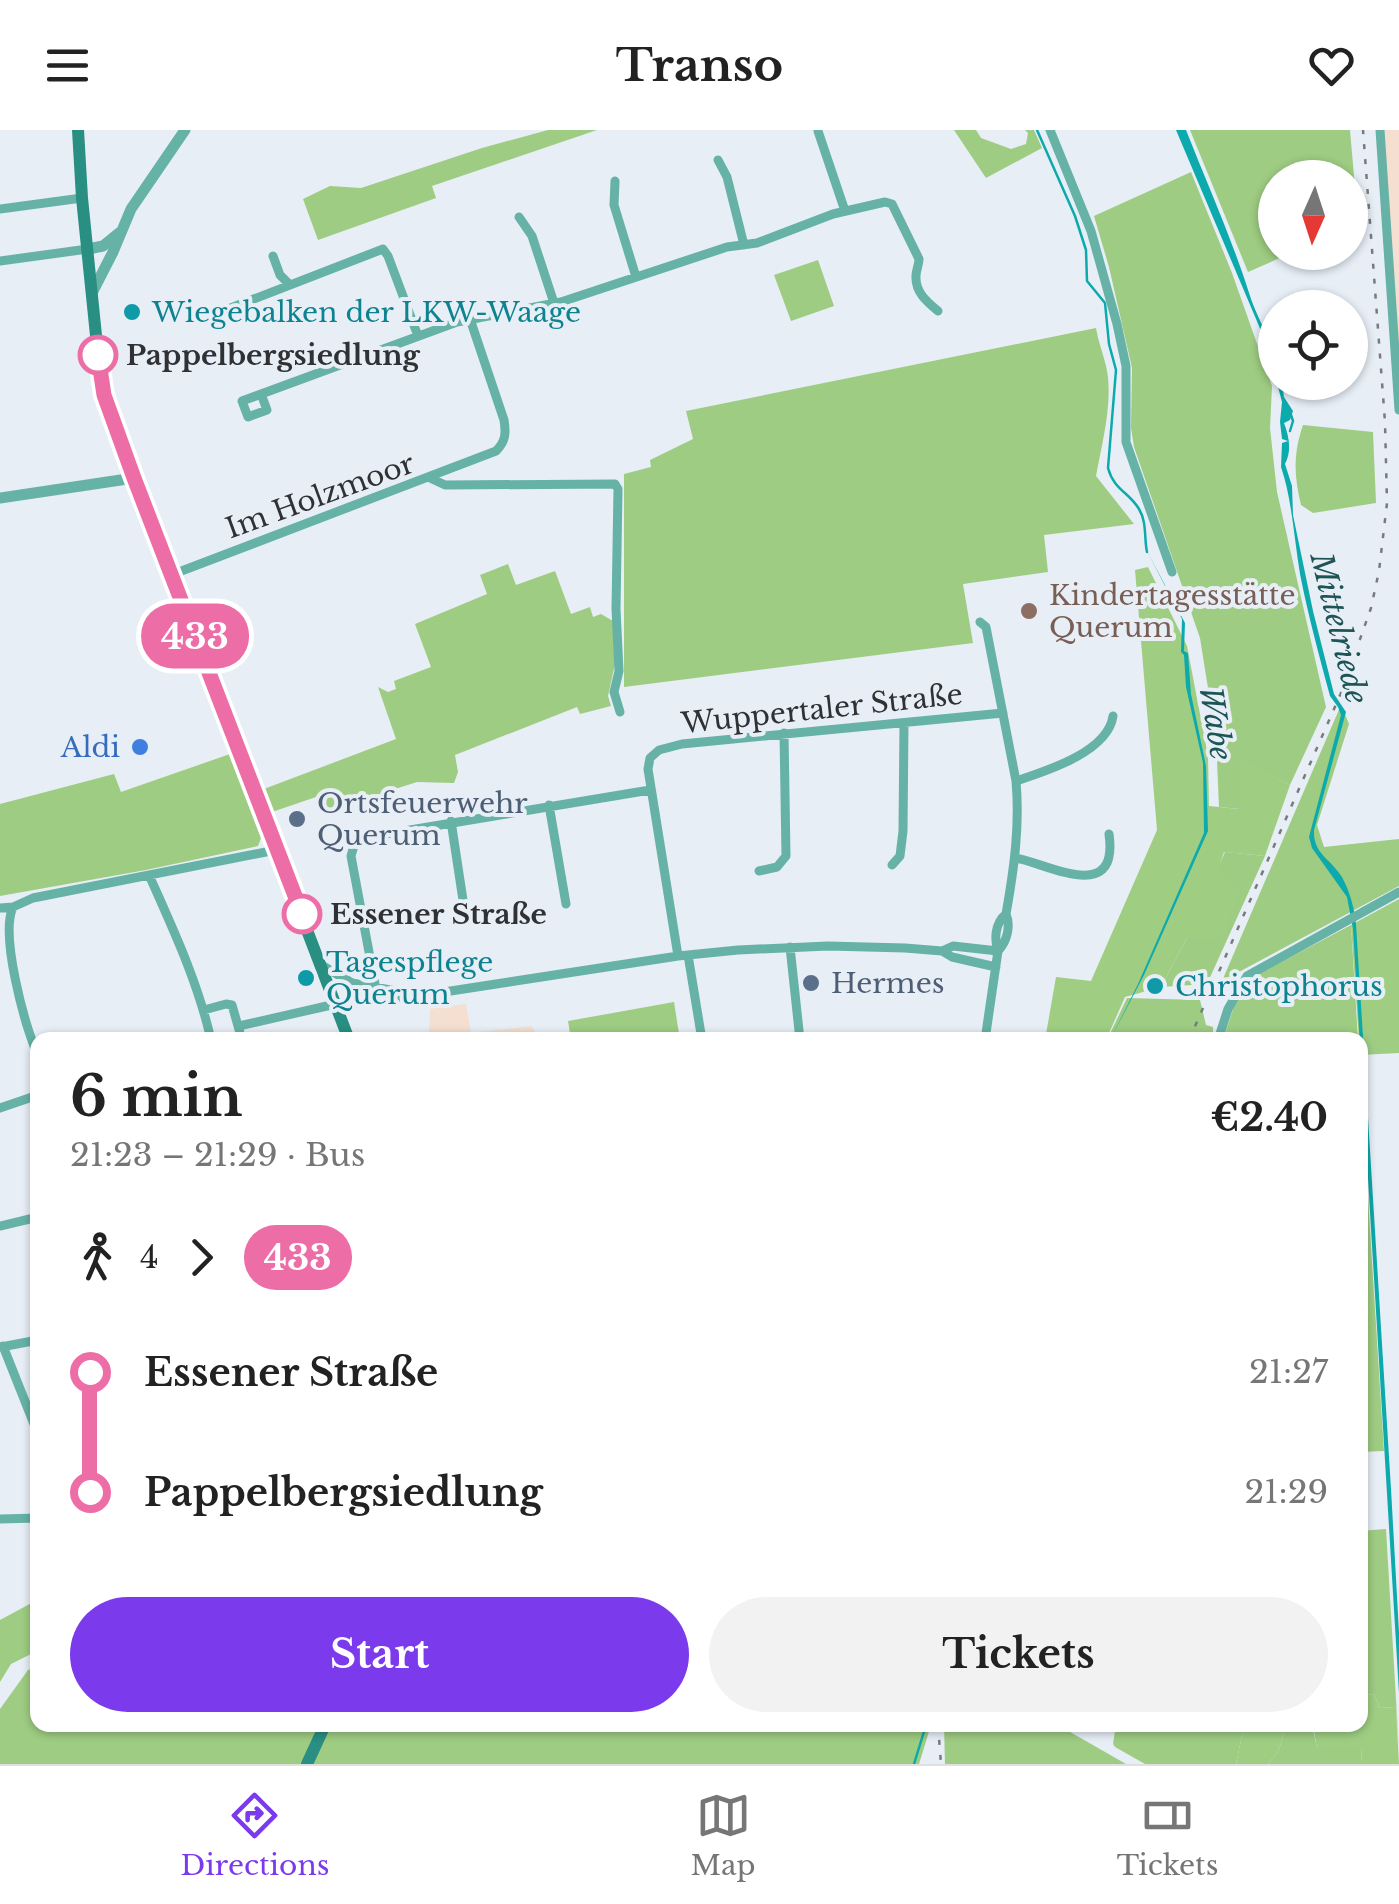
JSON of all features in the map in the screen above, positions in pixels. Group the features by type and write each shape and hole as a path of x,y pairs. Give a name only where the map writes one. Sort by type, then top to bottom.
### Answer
{"main road":[{"path":"78,130 104,395 345,1032"},
{"path":"307,1764 322,1732"}],"street":[{"path":"92,293 136,200 186,130"},
{"path":"1050,130 1090,231 1116,324 1126,366 1126,442 1172,572"},
{"path":"1380,130 1399,410"},
{"path":"818,131 845,211"},
{"path":"718,160 727,177 744,245"},
{"path":"615,181 614,205 636,277"},
{"path":"0,209 82,198"},
{"path":"261,394 470,319 554,303 727,247 757,243 845,211 885,202 892,204 919,259 916,276 922,298 938,311"},
{"path":"519,217 532,236 554,303"},
{"path":"0,261 88,254 119,233"},
{"path":"210,316 382,249 418,336"},
{"path":"88,254 99,262 113,252"},
{"path":"273,256 288,284"},
{"path":"428,478 496,451 505,436 499,405 470,319"},
{"path":"0,498 134,478"},
{"name":"Im Holzmoor","path":"171,575 428,478 445,485 615,484 619,658 614,692 620,712"},
{"path":"980,622 986,627 1018,804 1016,858 1006,914 1009,922 998,952 986,1032"},
{"name":"Wuppertaler Straße","path":"650,790 650,758 674,746 1003,714"},
{"path":"1016,780 1062,763 1093,746 1111,726 1113,716"},
{"path":"892,865 900,856 902,844 904,723"},
{"path":"759,871 777,866 786,856 784,734"},
{"path":"378,1000 351,856 356,839 650,790 700,1032"},
{"path":"549,805 566,904"},
{"path":"452,821 466,920"},
{"path":"1016,858 1069,875 1089,875 1106,862 1109,834"},
{"path":"0,908 276,850"},
{"path":"150,876 178,941 209,1032"},
{"path":"1221,1032 1246,976 1399,892"},
{"path":"13,907 6,914 2,932 5,980 30,1038"},
{"path":"239,1026 336,1005 683,955 868,946 942,951 996,967"},
{"path":"942,951 952,946 998,952"},
{"path":"790,947 799,1032"},
{"path":"321,964 343,979 419,995"},
{"path":"204,1010 232,1005 240,1032"},
{"path":"0,1108 30,1099"},
{"path":"0,1226 30,1220"},
{"path":"30,1341 2,1346 30,1414"},
{"path":"0,1520 30,1518"}],"shaded area":[{"path":"1383,130 1399,130 1399,356"},
{"path":"466,1004 471,1032 429,1032 430,1009"},
{"path":"531,1026 536,1032 480,1032"}],"green space":[{"path":"548,130 597,130 432,186 436,198 318,240 303,199 330,186 361,188"},
{"path":"954,130 976,130 981,138 1011,149 1026,144 1025,130 1034,130 1042,148 986,178"},
{"path":"1190,130 1350,130 1353,160 1258,160 1258,268 1248,272"},
{"path":"1191,172 1258,346 1258,400 1271,400 1270,428 1277,492 1326,707 1290,785 1239,760 1240,809 1219,807 1216,738 1200,638 1134,447 1132,368 1094,216"},
{"path":"818,260 834,306 791,321 774,275"},
{"path":"1096,328 1109,392 1096,476 1134,524 1044,535 1048,572 963,584 973,643 624,687 624,474 651,467 650,460 693,439 686,411"},
{"path":"1303,425 1373,432 1376,503 1313,513 1301,505 1296,465"},
{"path":"508,564 516,585 555,571 571,614 590,607 593,617 601,614 613,621 615,664 608,696 611,706 580,714 577,707 455,755 458,772 454,783 417,782 320,813 316,797 272,812 264,789 396,739 378,687 388,692 396,689 394,681 431,667 415,624 487,594 480,575"},
{"path":"1148,567 1187,646 1208,756 1209,806 1239,809 1239,759 1290,785 1265,856 1224,852 1219,867 1240,894 1220,939 1187,938 1161,987 1125,997 1110,1032 1046,1032 1056,977 1091,981 1157,830 1135,570"},
{"path":"1341,705 1349,724 1317,825 1324,847 1399,839 1399,886 1222,981"},
{"path":"230,754 261,838 258,846 0,896 0,804 114,774 121,792"},
{"path":"1225,852 1265,856 1207,984 1161,987 1187,938"},
{"path":"1399,899 1399,1053 1368,1055 1368,1032 1358,1032 1351,925"},
{"path":"1351,925 1358,1032 1226,1032 1234,1006 1255,976"},
{"path":"1127,998 1200,1000 1206,1025 1213,1027 1213,1032 1111,1032"},
{"path":"674,1002 679,1032 570,1032 568,1021"},
{"path":"1368,1198 1384,1451 1368,1452"},
{"path":"1386,1529 1399,1751 1396,1707 1380,1708 1374,1694 1368,1694 1368,1530"},
{"path":"30,1604 30,1654 11,1664 0,1682 0,1620"},
{"path":"28,1670 30,1732 929,1732 919,1764 0,1764 0,1709"},
{"path":"1368,1694 1374,1694 1380,1708 1396,1707 1399,1764 1362,1764 1361,1748 1317,1749 1314,1732 1368,1732"},
{"path":"944,1732 1070,1732 1126,1764 945,1764"},
{"path":"1115,1732 1243,1732 1236,1764 1145,1764 1113,1744"},
{"path":"1243,1732 1285,1732 1278,1752 1268,1764 1236,1764"},
{"path":"1285,1732 1314,1732 1317,1748 1361,1748 1362,1764 1268,1764 1278,1752"}],"water":[{"path":"1176,130 1186,130 1258,324"},
{"path":"1281,400 1286,400 1293,411 1284,423 1289,444 1285,464 1292,486 1293,515 1334,694 1346,712 1314,838 1345,883 1351,900 1363,1032 1359,1032 1353,929 1347,897 1312,848 1309,837 1341,715 1330,696 1300,574 1281,467 1282,443 1288,441 1282,439"},
{"path":"1146,549 1185,623 1184,651 1188,653 1191,694 1206,766 1208,831 1144,975 1114,1032 1204,833 1203,763 1186,687 1182,619"},
{"path":"1368,1122 1399,1632 1399,1693 1368,1178"}],"waterway":[{"name":"Wabe","path":"1037,130 1075,216 1086,250 1087,281 1105,303 1116,370 1108,468 1142,514 1147,552"},
{"name":"Mittelriede","path":"1290,431 1291,415"},
{"path":"914,1764 924,1732"}],"railway":[{"path":"1193,1032 1341,693 1371,608 1379,571 1387,503 1385,422 1363,130"},
{"path":"939,1732 941,1764"}],"bus line":[{"name":"433","path":"98,355 104,395 134,478 302,914"}],"place":[{"name":"Wiegebalken der LKW-Waage","path":"132,312"},
{"name":"Pappelbergsiedlung","path":"98,355"},
{"name":"Kindertagesstätte Querum","path":"1029,611"},
{"name":"Aldi","path":"140,747"},
{"name":"Ortsfeuerwehr Querum","path":"297,819"},
{"name":"Essener Straße","path":"302,914"},
{"name":"Tagespflege Querum","path":"306,978"},
{"name":"Hermes","path":"811,983"},
{"name":"Christophorus","path":"1155,986"}]}
